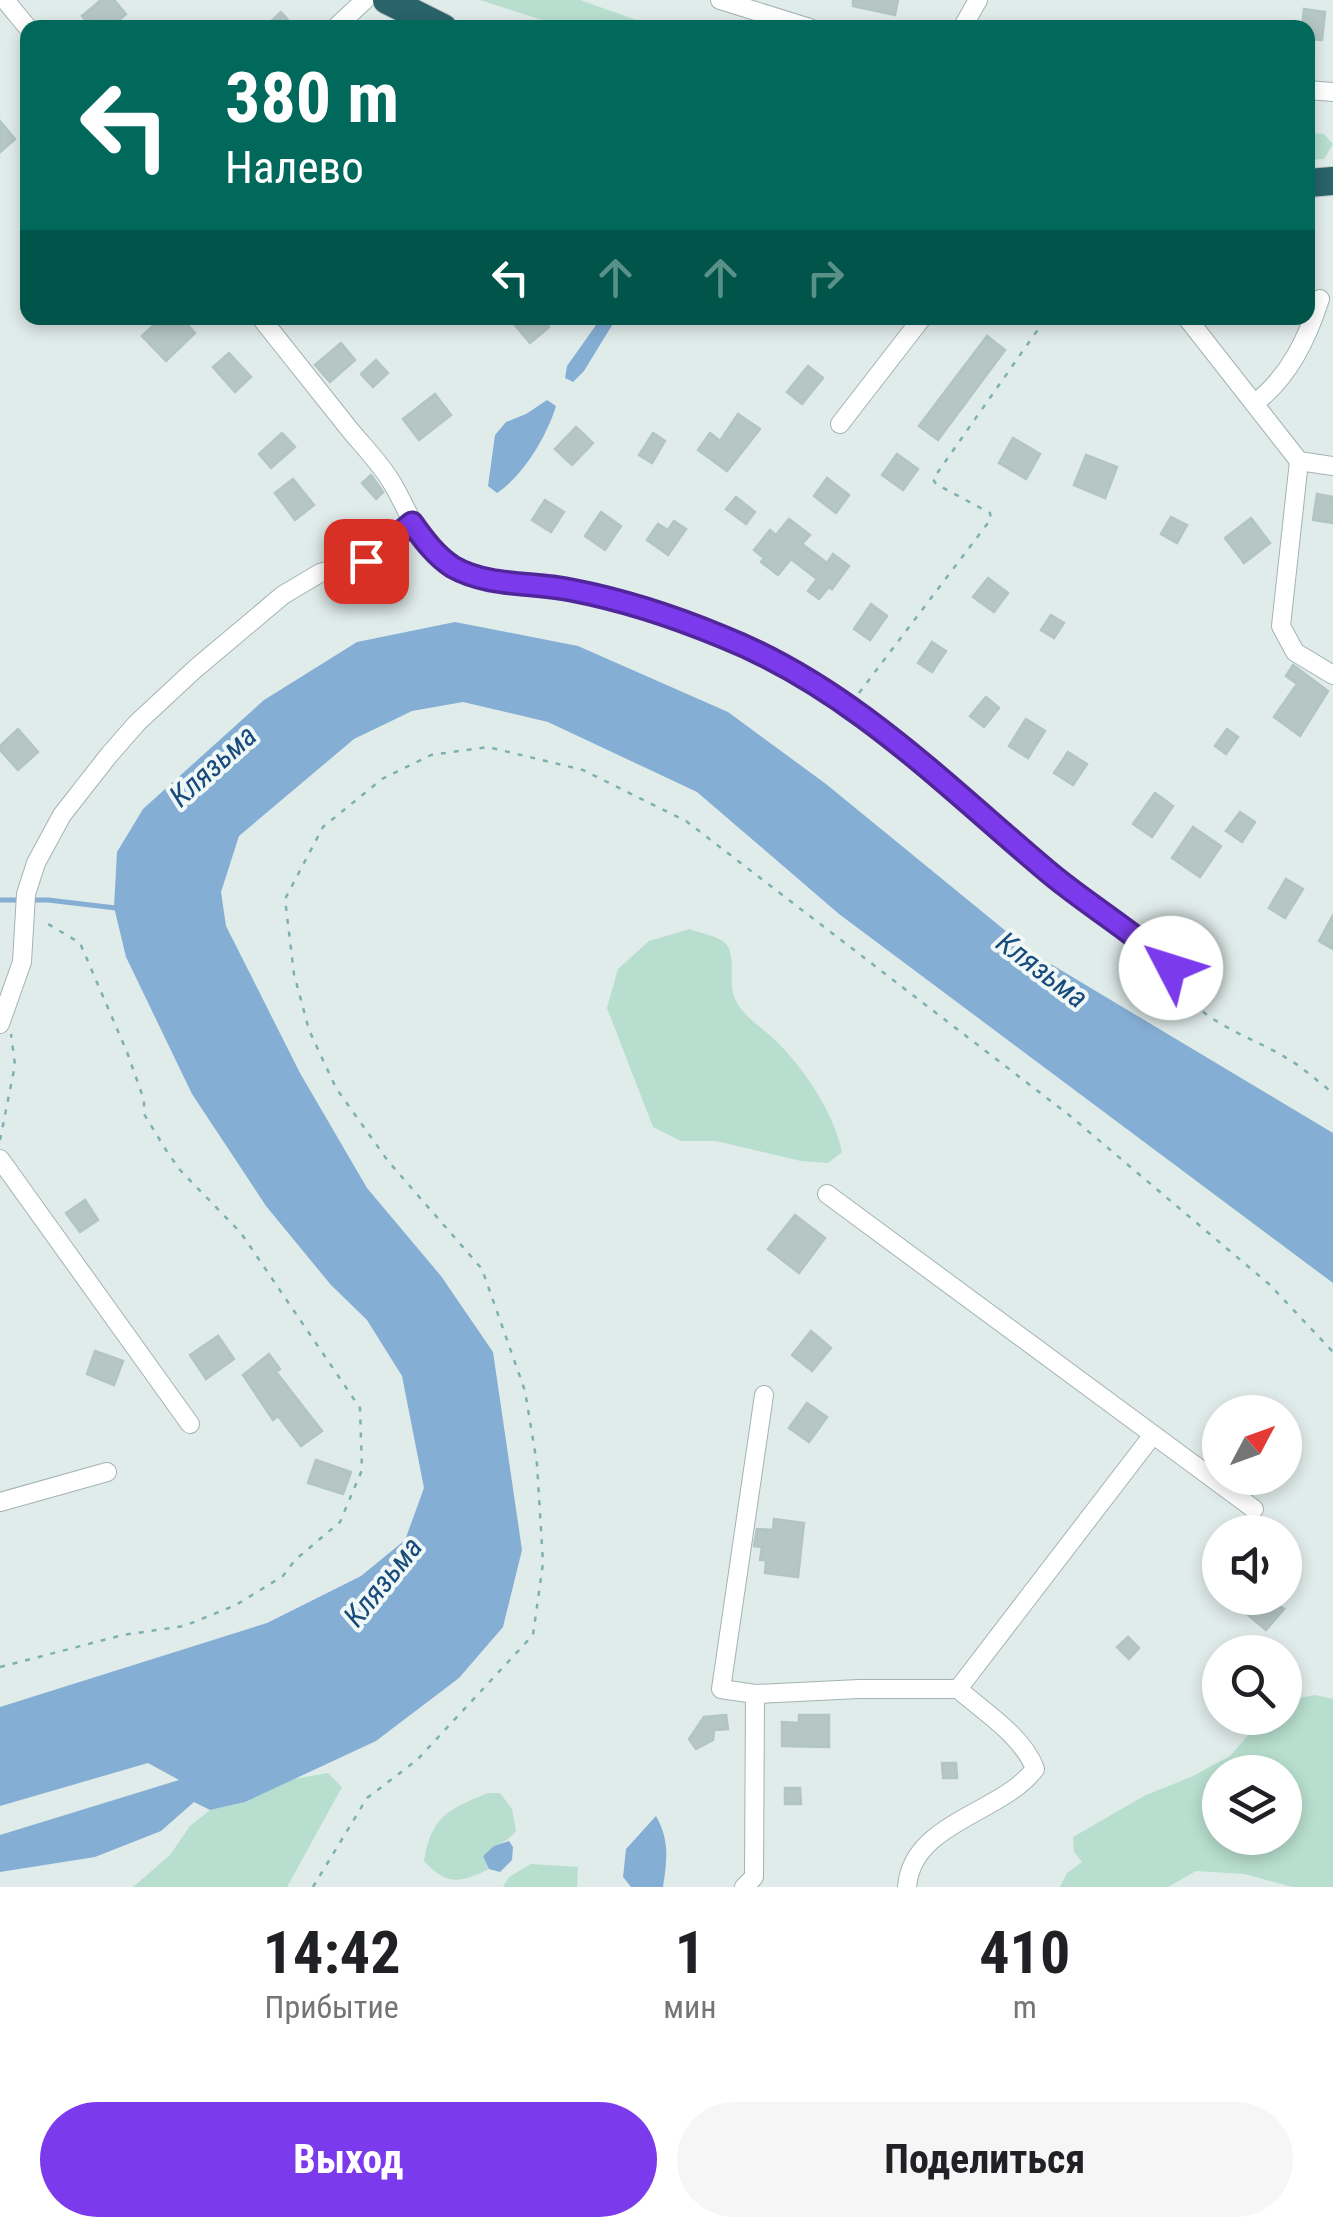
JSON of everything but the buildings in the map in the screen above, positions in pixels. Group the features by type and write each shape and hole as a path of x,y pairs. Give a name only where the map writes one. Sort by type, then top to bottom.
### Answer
{"highway":[{"path":"387,0 428,20"}],"street":[{"path":"345,20 366,0"},
{"path":"720,0 784,20"},
{"path":"1315,311 1320,299"},
{"path":"266,325 392,482 412,523 439,557 481,578 574,590 680,620 800,672 850,705 956,790 1050,873 1150,946 1171,968"},
{"path":"840,424 917,325"},
{"path":"1193,325 1300,462 1281,626 1295,652 1333,675"},
{"path":"1256,403 1296,357 1309,325"},
{"path":"1300,462 1333,466"},
{"path":"1,1020 22,962 26,899 36,863 62,815 137,722 284,596 320,573 366,561 412,523"},
{"path":"0,1159 190,1424"},
{"path":"827,1194 1254,1509"},
{"path":"764,1394 720,1689 755,1694 859,1688 958,1689 1018,1742 1035,1769 1022,1786 934,1838 918,1854 908,1874 907,1887"},
{"path":"958,1689 1152,1436"},
{"path":"0,1502 107,1472"},
{"path":"744,1887 754,1877 755,1694"}],"path":[{"path":"850,705 991,519 990,513 936,484 933,478 1041,325"},
{"path":"313,1887 367,1798 417,1760 533,1635 543,1563 536,1464 525,1391 482,1268 388,1160 336,1088 308,1030 294,974 284,899 323,827 382,779 431,755 488,747 584,770 686,821 1068,1114 1270,1284 1333,1352"},
{"path":"0,1666 124,1635 184,1626 261,1591 284,1576 295,1560 340,1522 362,1470 360,1408 241,1233 224,1211 180,1170 144,1114 144,1100 127,1052 80,943 45,923 26,899"},
{"path":"1171,968 1188,1000 1206,1014 1290,1060 1333,1093"},
{"path":"0,1140 15,1066 14,1041 1,1020"}],"green space":[{"path":"480,0 580,0 636,20 541,20"},
{"path":"1315,133 1324,134 1333,144 1324,159 1315,160"},
{"path":"690,929 729,948 732,990 737,1003 786,1051 816,1092 842,1152 828,1163 801,1161 716,1141 681,1141 653,1127 607,1008 618,969 649,941"},
{"path":"1315,1695 1333,1699 1333,1887 1293,1887 1244,1874 1196,1871 1168,1887 1060,1887 1067,1873 1082,1862 1074,1852 1073,1837 1146,1795 1202,1771 1202,1855 1302,1855 1302,1755 1231,1755 1248,1735 1302,1735 1302,1698"},
{"path":"328,1773 342,1787 287,1887 133,1887 170,1855 190,1826 210,1810 245,1802 288,1780"},
{"path":"488,1793 500,1793 512,1809 516,1831 483,1856 489,1869 454,1880 440,1875 424,1861 431,1834 452,1810"},
{"path":"531,1864 578,1867 577,1887 503,1887 509,1877"}],"water":[{"path":"596,325 612,325 573,382 565,378 567,366"},
{"path":"547,400 556,406 547,430 525,466 497,493 488,486 495,435 506,422"},
{"name":"Клязьма","path":"455,622 578,646 728,712 826,784 1034,954 1333,1133 1333,1283 839,914 697,792 548,722 463,702 412,711 354,739 239,836 221,892 226,926 300,1073 367,1188 441,1276 493,1352 522,1550 503,1627 459,1678 376,1741 245,1802 210,1810 194,1802 161,1831 95,1857 0,1872 0,1835 179,1780 148,1763 0,1806 0,1707 267,1623 361,1576 405,1540 424,1488 402,1376 367,1320 331,1285 266,1206 192,1094 126,957 114,907 117,852 143,809 264,700 357,642"},
{"path":"656,1816 665,1842 663,1887 631,1887 623,1877 626,1849"},
{"path":"509,1841 513,1847 512,1860 500,1872 489,1869 483,1856 494,1846"}],"waterway":[{"path":"0,900 48,900 116,908"}],"route":[{"path":"366,561 412,523 439,557 481,578 574,590 634,606 725,637 800,672 843,700 956,790 1050,873 1150,946 1171,968"}]}
